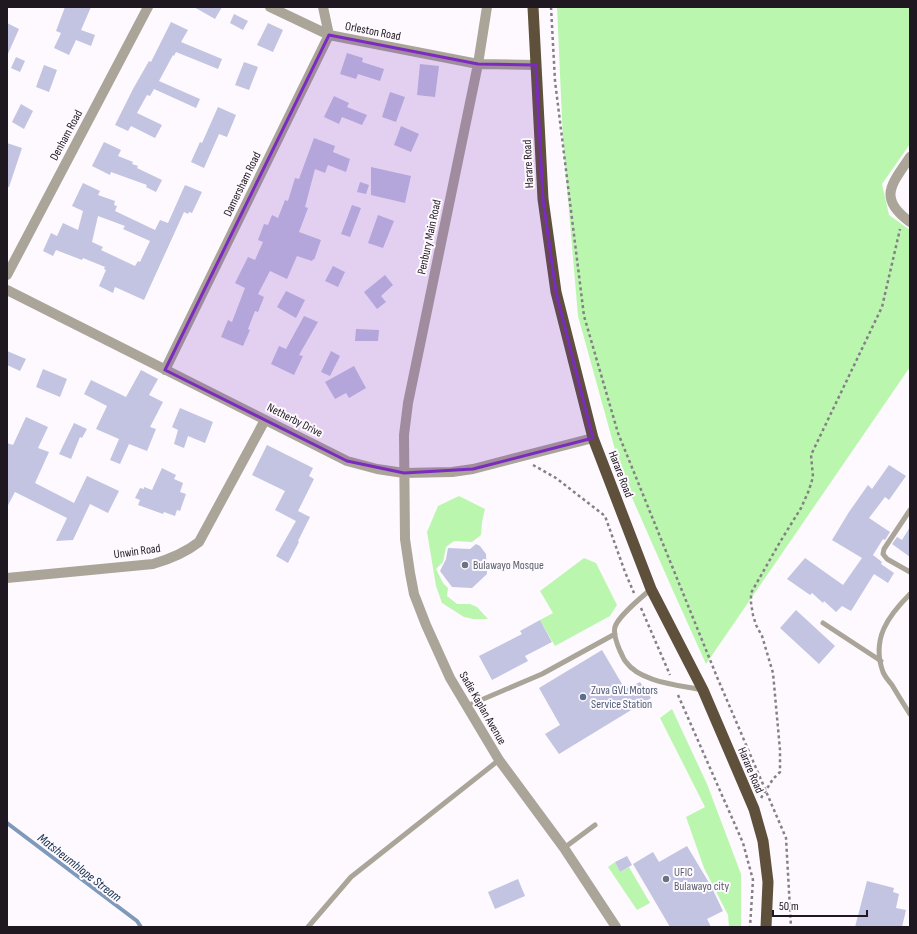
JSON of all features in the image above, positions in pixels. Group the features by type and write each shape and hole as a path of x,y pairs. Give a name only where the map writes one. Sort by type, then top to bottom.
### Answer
{"highway":[{"name":"Harare Road","path":"533,7 543,199 556,292 593,438 651,589 703,690 754,809 763,840 768,882 766,927"}],"street":[{"name":"Denham Road","path":"7,275 148,7"},
{"name":"Orleston Road","path":"270,7 329,35 478,64 536,65"},
{"path":"323,7 329,35"},
{"name":"Penbury Main Road","path":"404,473 404,435 408,403 478,64 487,7"},
{"name":"Damersham Road","path":"165,370 329,35"},
{"path":"907,220 891,202 890,196 891,185 910,157"},
{"name":"Netherby Drive","path":"7,290 347,461 377,469 404,473 452,472 473,469 593,438"},
{"name":"Unwin Road","path":"7,578 153,564 170,559 189,550 199,542 265,420"},
{"name":"Sadie Kaplan Avenue","path":"404,473 405,539 414,594 450,678 499,760 564,848 616,927"}],"lane":[{"path":"910,510 884,549 883,554 910,572"},
{"path":"651,589 628,610 615,626 618,646 626,662 636,672 653,679 703,690"},
{"path":"910,594 896,609 884,626 879,652 884,672 910,714"},
{"path":"824,623 881,661"},
{"path":"467,706 542,674 615,634"},
{"path":"308,927 351,877 499,760"},
{"path":"564,848 595,825"}],"path":[{"path":"551,7 555,81 584,316 618,433 717,677 786,838 791,927"},
{"path":"754,809 773,779 780,772 780,750 773,673 762,636 753,615 751,593 801,508 809,490 813,477 811,455 882,307 907,220"}],"highlighted area":[{"path":"329,35 478,64 536,65 543,199 556,292 593,438 473,469 404,473 347,461 165,370"}],"green space":[{"path":"557,7 910,7 910,144 882,184 889,215 910,230 910,367 706,664 622,475 578,316 563,141"},
{"path":"459,496 485,509 481,535 472,542 454,541 446,547 443,562 436,569 443,583 448,588 447,596 457,604 470,604 477,607 488,619 473,619 464,617 442,603 436,586 427,532 438,506"},
{"path":"584,558 596,563 617,605 610,616 555,646 540,620 553,613 540,591"},
{"path":"672,709 707,784 741,874 741,927 729,927 728,915 704,868 686,817 705,807 660,718"},
{"path":"615,862 620,872 629,867 650,903 637,910 608,867"}],"building":[{"path":"65,7 91,7 81,30 95,35 91,46 76,40 69,55 54,48 61,33 56,31"},
{"path":"194,7 222,7 215,19"},
{"path":"234,14 248,21 243,30 230,23"},
{"path":"171,22 188,30 181,42 222,59 218,69 176,52 159,81 200,99 196,108 154,89 150,96 147,95 137,113 162,125 155,138 131,126 128,131 115,125 149,61 151,62"},
{"path":"7,23 19,29 7,56"},
{"path":"268,23 283,30 273,52 257,45"},
{"path":"347,53 363,58 362,62 384,69 380,81 358,74 356,79 340,74"},
{"path":"16,57 25,61 20,72 11,68"},
{"path":"244,62 258,67 249,90 235,85"},
{"path":"420,64 439,66 435,97 417,95"},
{"path":"44,65 57,70 49,92 36,87"},
{"path":"390,92 405,97 396,122 382,117"},
{"path":"334,96 349,103 347,107 367,115 362,125 342,117 339,124 324,117"},
{"path":"21,104 33,111 24,129 12,122"},
{"path":"218,107 236,115 227,137 219,134 204,168 191,162 200,142 202,143"},
{"path":"401,126 419,134 411,152 394,145"},
{"path":"314,138 335,146 333,152 350,159 346,172 328,165 325,173 315,169 305,207 308,208 299,232 321,240 314,260 313,259 312,261 297,256 287,279 270,271 258,294 264,297 258,312 255,311 248,329 250,330 243,346 221,337 228,320 232,322 245,288 235,283 248,257 255,260 263,242 258,240 264,224 268,225 272,215 278,218 285,200 288,201 295,178 299,179"},
{"path":"104,142 121,150 118,156 133,162 132,164 138,166 137,168 162,180 156,192 146,187 147,185 111,172 110,175 92,166"},
{"path":"7,143 22,148 9,187 7,187"},
{"path":"371,167 411,176 405,203 371,195"},
{"path":"360,182 369,185 366,194 357,192"},
{"path":"83,183 100,191 98,195 115,201 114,205 117,206 115,211 155,230 160,220 168,223 185,185 202,192 192,213 189,212 188,214 184,212 144,300 115,287 113,293 99,286 106,270 104,269 105,267 83,258 82,260 56,250 53,256 43,251 51,233 57,236 63,223 78,230 83,211 72,206","holes":["98,216 125,226 123,229 150,241 140,262 138,261 135,266 101,250 103,247 92,242"]},
{"path":"352,205 361,208 350,237 341,234"},
{"path":"378,215 394,221 383,248 368,243"},
{"path":"333,266 345,272 338,287 325,281"},
{"path":"385,275 393,285 381,296 386,302 377,309 364,292"},
{"path":"286,291 305,300 296,318 277,307"},
{"path":"304,316 318,322 299,355 303,356 294,375 271,364 279,346 286,349"},
{"path":"356,329 379,330 378,341 355,341"},
{"path":"7,351 26,359 20,371 7,365"},
{"path":"331,351 340,356 330,376 321,372"},
{"path":"354,366 366,388 349,398 346,393 335,399 325,382"},
{"path":"43,369 67,379 60,397 36,387"},
{"path":"141,370 158,379 149,395 163,402 150,427 156,429 147,451 129,444 120,464 110,460 119,439 96,429 107,406 84,394 91,380 126,397"},
{"path":"180,408 213,422 205,443 188,436 184,448 174,444 178,430 172,427"},
{"path":"26,417 48,427 38,448 49,452 35,483 74,503 87,476 119,491 108,513 90,504 73,540 56,541 67,518 15,492 7,507 7,443 13,445"},
{"path":"74,423 87,429 82,438 80,437 71,459 59,454"},
{"path":"267,445 313,468 309,476 314,479 298,511 310,517 288,563 276,556 296,521 275,510 285,491 252,475"},
{"path":"889,465 906,476 889,500 885,497 869,518 890,532 885,540 883,539 873,555 882,562 881,564 894,573 888,583 874,574 851,611 842,606 836,612 824,601 823,603 812,593 810,595 787,579 805,558 843,585 862,558 832,540 868,485 872,489"},
{"path":"162,468 176,475 174,479 183,483 180,492 186,494 180,511 177,510 175,516 164,512 163,514 138,505 140,500 135,498 140,488 144,489 144,487 152,490"},
{"path":"910,527 910,557 892,544 897,537 902,540"},
{"name":"Bulawayo Mosque","path":"476,544 480,546 486,554 487,574 472,588 452,587 440,571 446,559 448,548 470,549"},
{"path":"796,610 835,646 819,664 780,628"},
{"path":"540,620 552,642 525,656 528,661 492,680 479,656 522,634 520,631"},
{"path":"602,650 625,689 640,682 651,698 559,754 545,734 560,725 539,688"},
{"name":"UFIC Bulawayo city","path":"687,846 711,886 723,911 707,919 711,927 670,927 633,864 653,852 659,862"},
{"path":"627,856 632,865 620,872 615,862"},
{"path":"518,879 525,896 495,909 488,892"},
{"path":"867,881 894,888 893,892 899,894 896,908 906,910 902,927 855,927"}],"waterway":[{"name":"Matsheumhlope Stream","path":"7,823 137,921 141,927"}],"place":[{"name":"Bulawayo Mosque","path":"465,565"},
{"name":"Zuva GVL Motors Service Station","path":"583,697"},
{"name":"UFIC Bulawayo city","path":"666,879"}]}
